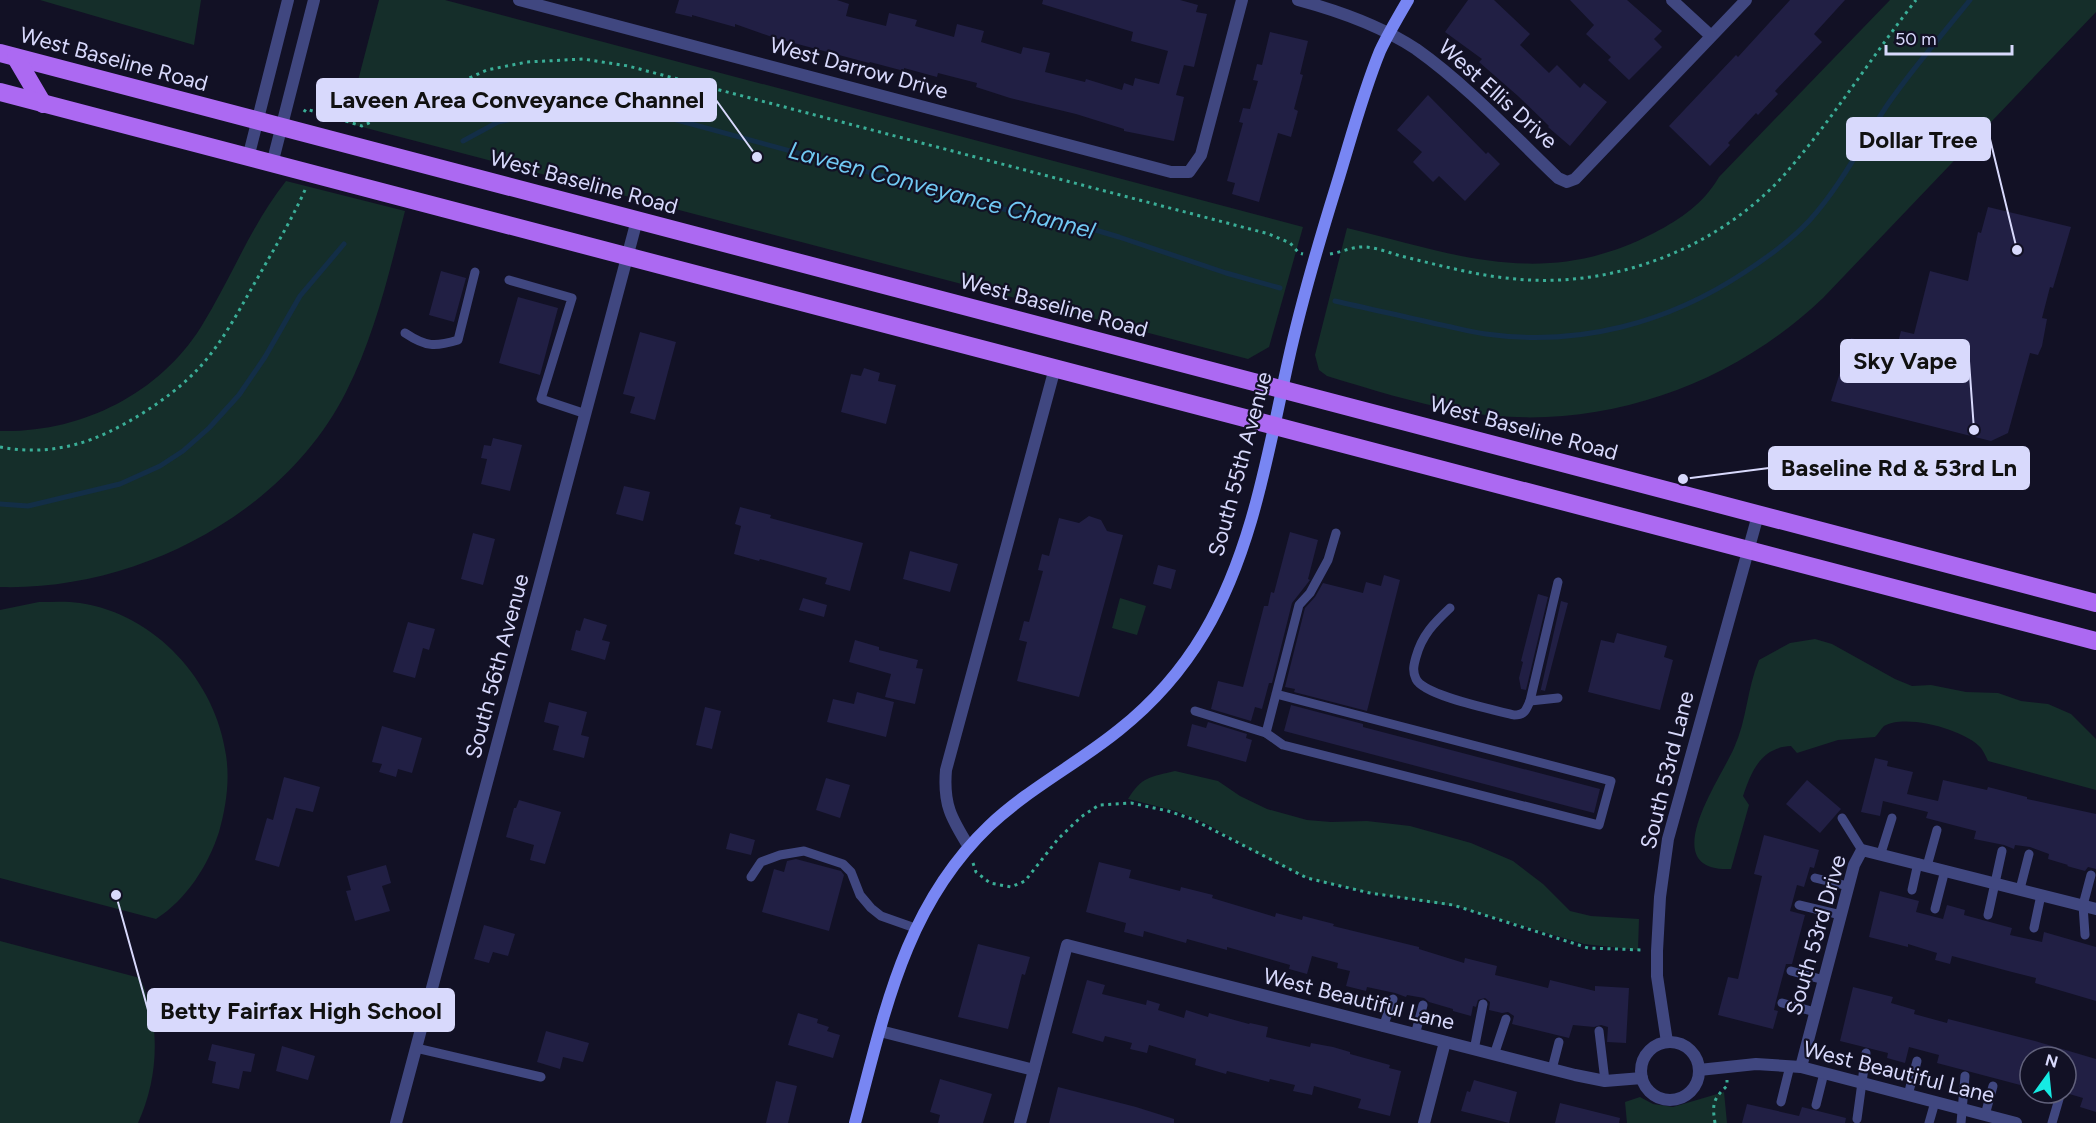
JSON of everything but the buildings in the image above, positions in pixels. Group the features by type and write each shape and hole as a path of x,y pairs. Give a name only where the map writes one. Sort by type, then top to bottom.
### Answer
{"main road":[{"name":"West Baseline Road","path":"8,55 2096,603"},
{"path":"8,55 43,104"},
{"path":"0,92 2096,640"}],"street":[{"path":"248,158 288,0"},
{"path":"272,164 314,0"},
{"name":"West Darrow Drive","path":"519,0 1171,172 1189,172 1201,155 1242,0"},
{"name":"West Ellis Drive","path":"1298,0 1333,10 1389,34 1415,49 1456,80 1558,178 1567,182 1575,179 1711,36"},
{"name":"South 55th Avenue","path":"855,1123 894,979 915,928 946,877 969,847 1016,803 1119,730 1148,704 1173,677 1203,635 1224,596 1248,529 1275,426 1301,308 1356,121 1380,52 1408,0"},
{"path":"1672,0 1711,36 1746,0"},
{"name":"South 56th Avenue","path":"396,1123 637,220"},
{"path":"969,847 950,812 944,790 946,770 1055,368"},
{"name":"South 53rd Lane","path":"1667,1042 1657,976 1657,951 1660,897 1668,839 1758,514"},
{"path":"1862,850 2096,909"},
{"name":"South 53rd Drive","path":"1796,1066 1815,1012 1854,865 1862,850"},
{"name":"West Beautiful Lane","path":"1034,1070 1067,945 1552,1069 1605,1080 1642,1078"},
{"path":"880,1031 1034,1070 1020,1123"},
{"path":"1424,1123 1445,1042"},
{"path":"1676,1042 1692,1052 1698,1060 1700,1070 1694,1088 1687,1095 1668,1100 1651,1093 1642,1078 1641,1066 1650,1050 1658,1044 1676,1042"},
{"name":"West Beautiful Lane","path":"1700,1070 1756,1064 1796,1066 2016,1123"}],"lane":[{"path":"405,333 415,340 439,346 458,340 475,272"},
{"path":"508,280 572,298 541,399 586,414"},
{"path":"1266,733 1299,605 1310,593 1328,560 1336,533"},
{"path":"1450,608 1431,626 1420,642 1413,669 1419,684 1438,694 1521,715 1526,711 1530,701 1558,582"},
{"path":"1195,711 1266,733 1283,745 1599,825 1611,782 1276,694"},
{"path":"1530,701 1558,698"},
{"path":"1842,818 1862,850"},
{"path":"1881,853 1892,818"},
{"path":"1912,890 1937,830"},
{"path":"751,877 761,862 780,855 804,851 843,864 851,872 860,895 871,908 881,916 915,928"},
{"path":"1988,915 2002,851"},
{"path":"2020,889 2029,854"},
{"path":"1935,909 1945,870"},
{"path":"2085,935 2083,906 2091,875"},
{"path":"1815,878 1848,886"},
{"path":"2034,928 2041,895"},
{"path":"1799,904 1841,915"},
{"path":"1791,971 1824,980"},
{"path":"1383,1027 1393,999"},
{"path":"1782,1003 1815,1012"},
{"path":"1474,1050 1483,1004"},
{"path":"1415,1035 1424,1005"},
{"path":"1494,1055 1506,1019"},
{"path":"1599,1032 1605,1080"},
{"path":"1552,1069 1559,1042"},
{"path":"416,1048 542,1077"},
{"path":"1857,1119 1866,1053"},
{"path":"1908,1095 1917,1061"},
{"path":"1781,1102 1796,1066"},
{"path":"1815,1105 1824,1073"},
{"path":"1961,1123 1965,1076"},
{"path":"1984,1115 1993,1086"},
{"path":"1929,1123 1935,1102"},
{"path":"2052,1123 2057,1105"}],"path":[{"path":"0,447 19,451 78,444 124,425 167,395 197,370 231,323 295,213 305,189 296,188"},
{"path":"969,847 976,872 990,883 1011,887 1025,881 1058,839 1081,817 1099,805 1131,803 1192,819 1307,878 1370,893 1454,905 1588,948 1657,951"},
{"path":"1715,1123 1713,1108 1717,1096 1728,1086 1727,1066"}],"green space":[{"path":"40,0 201,0 194,45"},
{"path":"379,0 445,0 1303,227 1269,347 1248,359 347,123"},
{"path":"1890,0 2096,0 2096,12 1823,298 1785,330 1744,358 1700,381 1654,398 1606,410 1558,416 1508,417 1442,408 1327,376 1319,370 1315,355 1347,228 1426,248 1501,262 1538,264 1575,260 1614,250 1664,228 1699,202 1719,177"},
{"path":"286,181 405,211 365,348 346,392 319,436 285,475 245,509 200,537 152,559 102,576 51,585 0,587 0,431 30,430 87,417 140,390 163,372 201,327 262,216"},
{"path":"1120,598 1146,606 1137,635 1112,628"},
{"path":"39,602 75,602 107,610 133,621 157,636 195,677 210,702 220,728 228,774 219,832 209,857 195,881 177,902 156,919 0,878 0,610"},
{"path":"1815,639 1832,644 1912,686 1931,685 1966,692 1998,693 2021,701 2048,704 2071,714 2096,739 2096,790 1988,761 1981,748 1973,741 1950,730 1935,725 1906,721 1894,722 1884,726 1875,737 1838,740 1797,753 1791,746 1781,747 1765,756 1754,770 1743,796 1749,805 1731,869 1708,866 1697,856 1694,840 1698,822 1734,748 1759,660 1790,643"},
{"path":"1175,771 1218,781 1240,796 1267,809 1307,820 1367,821 1410,826 1471,843 1513,861 1543,884 1570,911 1591,916 1639,919 1638,950 1584,944 1458,907 1370,893 1307,878 1258,854 1207,824 1176,811 1128,799 1138,786 1153,776"},
{"path":"0,941 140,978 152,1013 155,1050 150,1087 138,1123 0,1123"},
{"path":"1724,1092 1727,1123 1627,1123 1625,1102 1640,1097 1653,1104 1673,1107"}],"waterway":[{"name":"Laveen Conveyance Channel","path":"1335,301 1474,332 1521,337 1589,334 1622,327 1685,305 1716,290 1754,266 1787,242 1809,221 1841,179 1898,91 1970,0"},
{"name":"Laveen Conveyance Channel","path":"463,141 498,122 559,109 610,108 662,116 1011,211 1075,224 1280,288"},
{"name":"Laveen Conveyance Channel","path":"0,504 28,506 120,484 160,466 183,451 209,428 239,395 265,357 300,296 344,244"}],"place":[{"name":"Laveen Area Conveyance Channel","path":"757,157"},
{"name":"Dollar Tree","path":"2017,250"},
{"name":"Sky Vape","path":"1974,430"},
{"name":"Baseline Rd & 53rd Ln","path":"1683,479"},
{"name":"Betty Fairfax High School","path":"116,895"}]}
